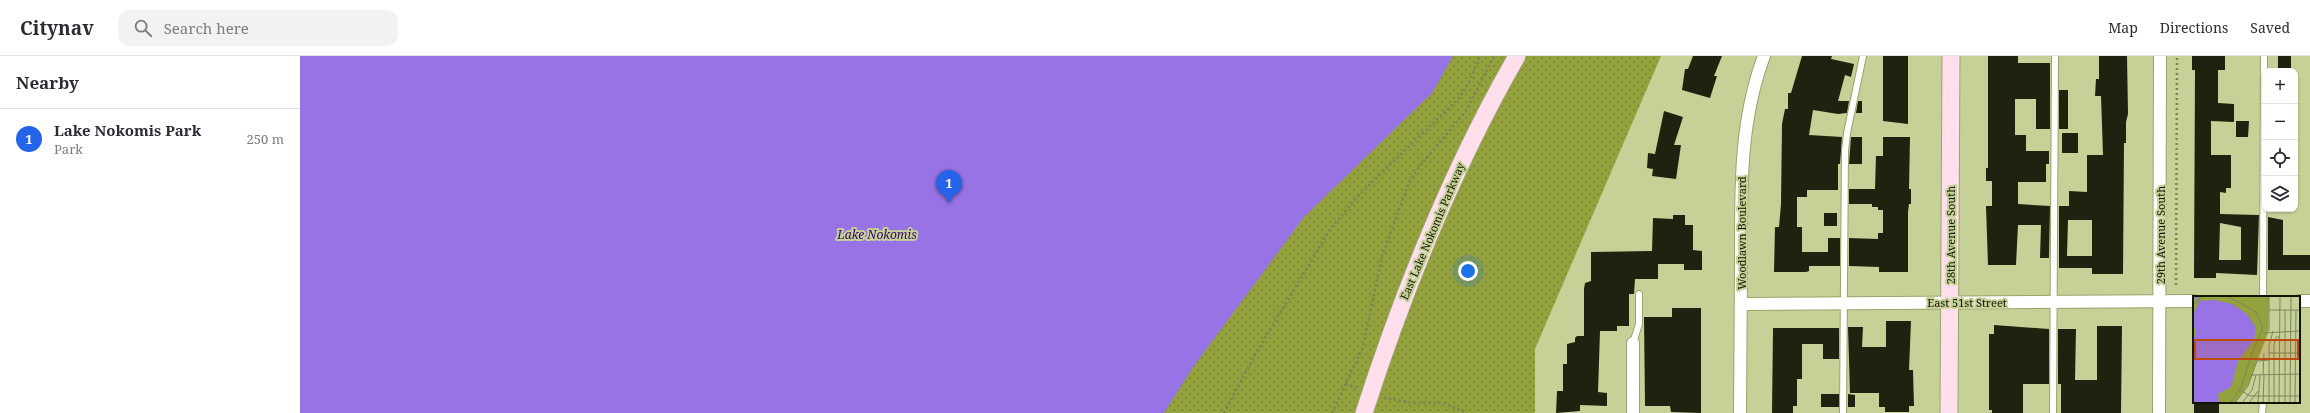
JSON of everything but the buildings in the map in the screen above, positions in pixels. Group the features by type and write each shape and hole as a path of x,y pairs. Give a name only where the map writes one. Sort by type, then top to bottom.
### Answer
{"street":[{"name":"East Lake Nokomis Parkway","path":"1364,413 1427,236 1466,150 1518,56"},
{"name":"Woodlawn Boulevard","path":"1740,413 1741,189 1743,141 1750,102 1764,56"},
{"name":"28th Avenue South","path":"1949,413 1951,56"},
{"name":"29th Avenue South","path":"2159,413 2160,56"},
{"name":"East 51st Street","path":"1741,304 2193,301"},
{"path":"1633,343 1633,413"}],"lane":[{"path":"1843,413 1845,151 1847,133 1863,56"},
{"path":"2053,413 2055,302 2055,56"},
{"path":"2263,296 2264,56"},
{"path":"1633,343 1639,324 1639,294"}],"path":[{"path":"1224,413 1256,353 1331,228 1360,194 1454,102 1469,83 1480,56"},
{"path":"1332,413 1363,347 1382,256 1410,180 1422,162 1466,111 1494,56"},
{"path":"2176,284 2177,56"},
{"path":"1370,393 1397,401 1443,403 1467,413"}],"green space":[{"name":"Lake Nokomis","path":"300,56 1661,56 1535,349 1535,413 300,413"}],"water":[{"name":"Lake Nokomis","path":"300,56 1453,56 1432,93 1304,217 1193,367 1164,413 300,413"}],"place":[{"name":"Lake Nokomis Park","path":"949,203"}]}
